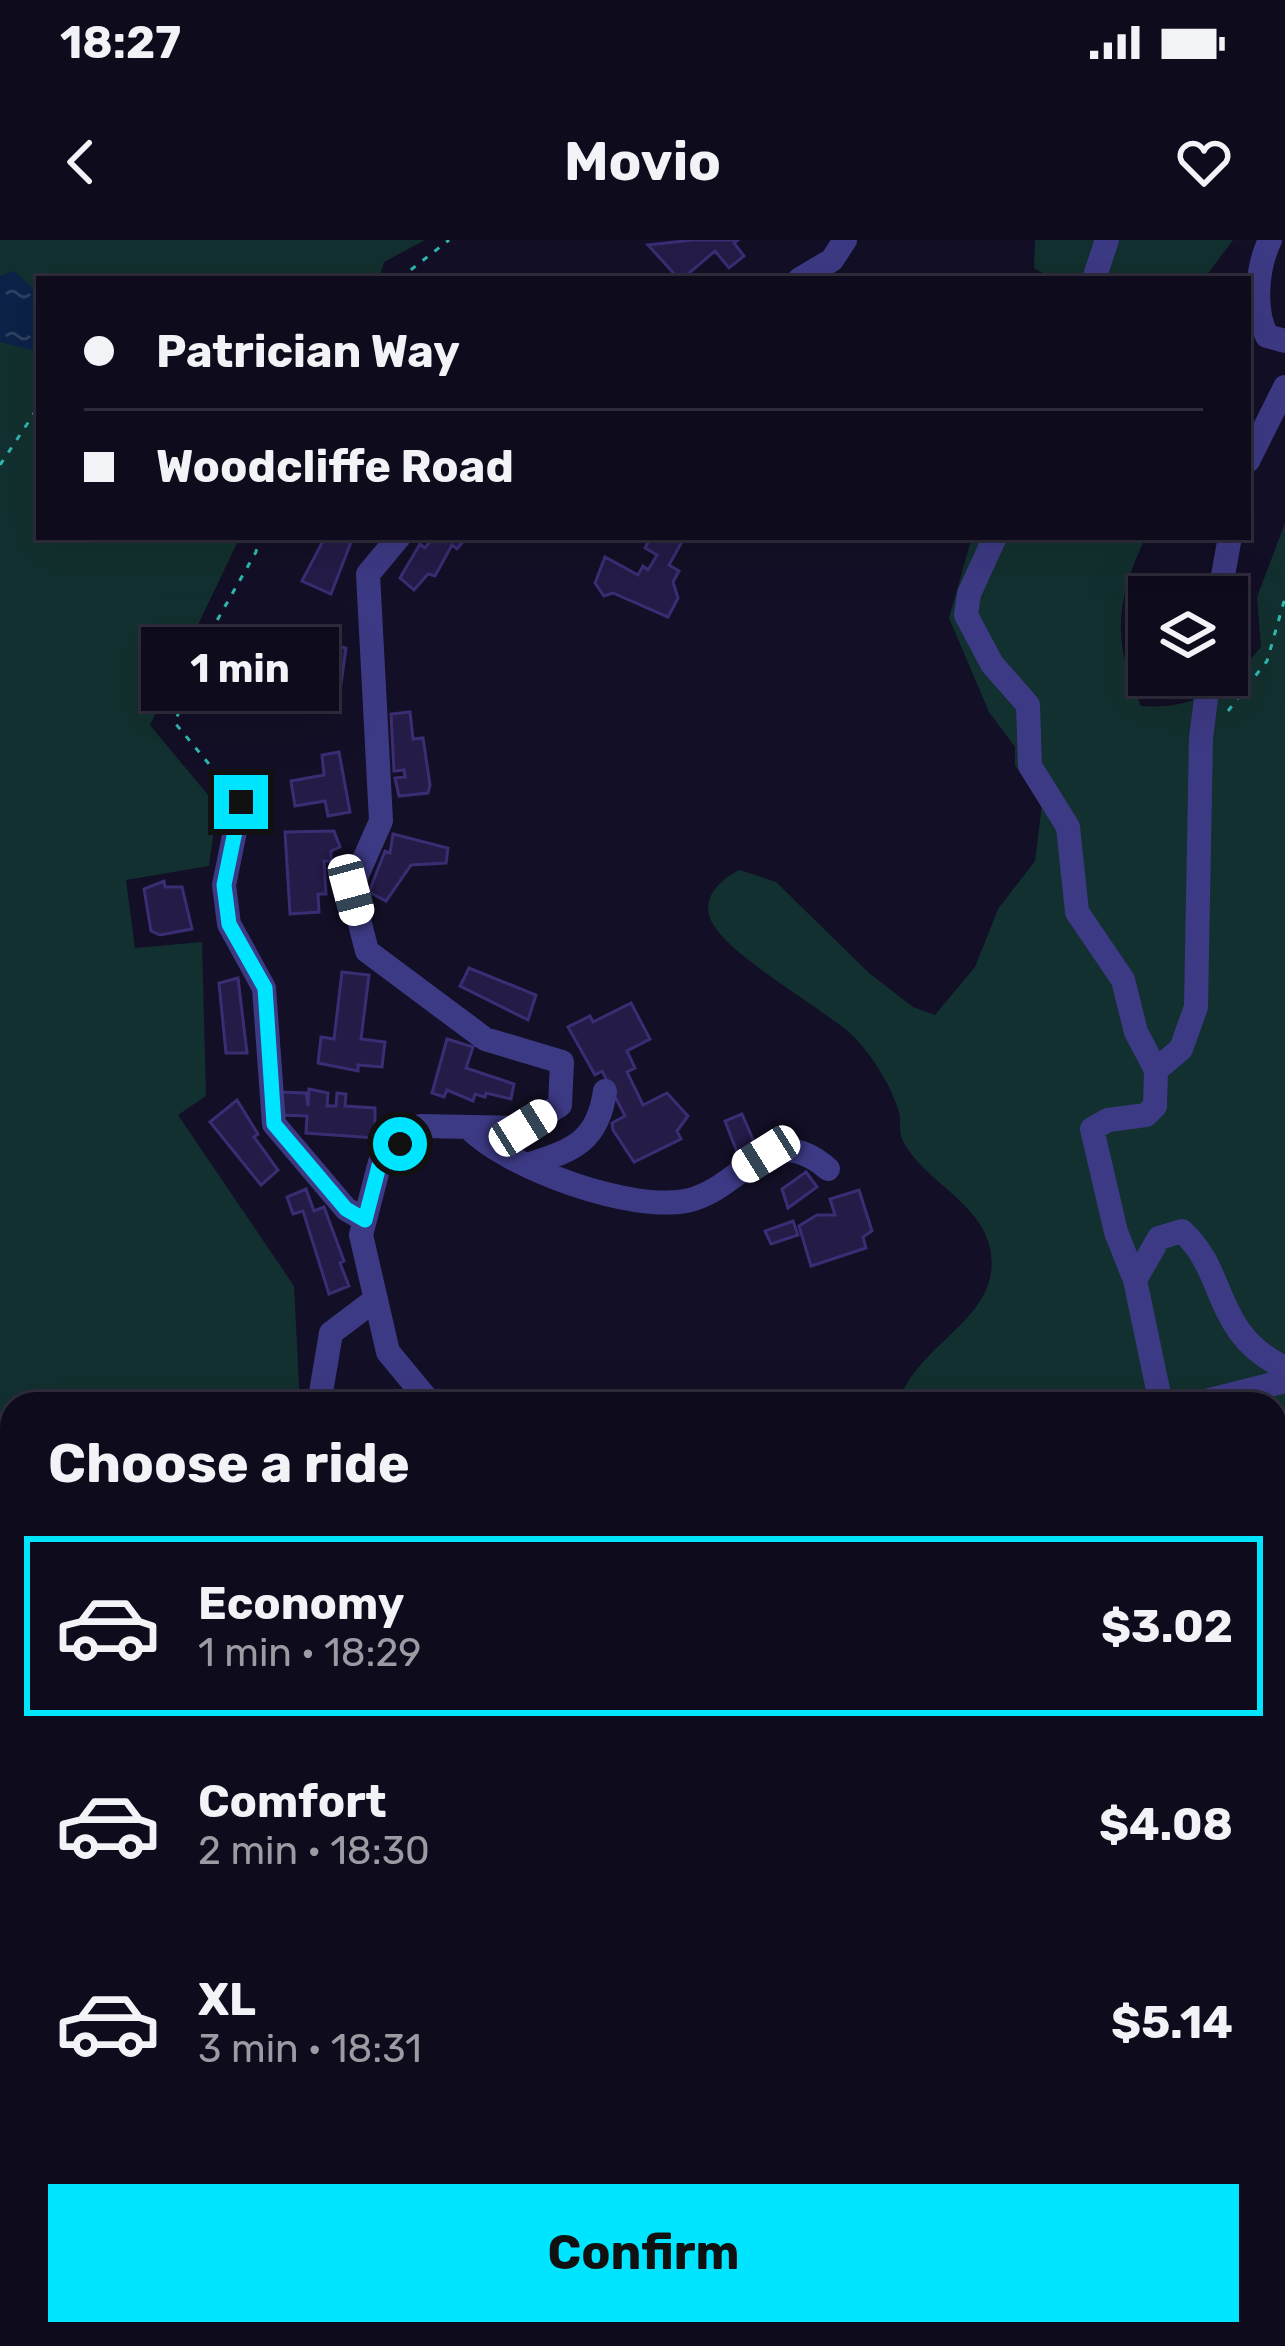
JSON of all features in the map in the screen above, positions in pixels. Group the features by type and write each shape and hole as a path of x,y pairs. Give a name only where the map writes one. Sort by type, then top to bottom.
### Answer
{"street":[{"path":"805,276 832,260 845,240"},
{"path":"1095,276 1106,240"},
{"path":"1270,240 1261,271 1259,321 1267,336 1285,341"},
{"path":"1251,456 1283,397"},
{"path":"396,540 368,574 381,821 351,890 367,951 484,1039 562,1062 560,1105 523,1128 420,1126 380,1162 361,1235 388,1352 420,1392"},
{"path":"994,540 969,594 966,615 992,664 1028,705 1030,766 1067,827 1077,912 1123,980 1136,1032 1156,1070 1155,1106 1147,1115 1108,1120 1092,1129 1111,1214 1135,1280 1158,1392"},
{"path":"1223,576 1229,540"},
{"path":"1156,1070 1180,1049 1196,1007 1206,696"},
{"path":"241,802 224,885 229,924 265,988 274,1124 346,1209 365,1220"},
{"path":"530,1164 586,1142 601,1116 605,1091"},
{"path":"468,1127 483,1143 587,1189 635,1199 687,1201 714,1190 766,1154 784,1150 811,1154 828,1169"},
{"path":"1135,1280 1159,1238 1182,1231 1206,1262 1228,1320 1250,1344 1285,1368"},
{"path":"321,1392 331,1333 376,1299"},
{"path":"1241,1392 1285,1381"}],"path":[{"path":"403,276 448,240"},
{"path":"0,465 36,411"},
{"path":"241,802 175,723 199,652 256,552 258,540"},
{"path":"1204,713 1233,708 1248,692 1279,635 1285,598"},
{"path":"25,2346 43,2346"}],"green space":[{"path":"0,240 425,240 384,262 380,276 36,276 36,540 239,540 150,725 217,806 209,866 126,880 135,948 202,942 206,1096 178,1115 294,1286 299,1392 0,1392"},
{"path":"1035,240 1233,240 1206,276 1047,276 1034,268"},
{"path":"1285,523 1285,1392 903,1392 919,1367 986,1291 991,1272 984,1231 913,1156 902,1139 891,1091 866,1050 733,947 710,918 711,895 740,870 776,882 869,973 913,1007 935,1015 975,967 998,909 1035,861 1042,805 1015,765 1015,747 989,712 949,618 971,540 1145,540 1128,576 1121,621 1128,696 1137,696 1141,706 1178,704 1202,696 1248,696 1248,661 1261,647 1257,597"}],"water":[{"path":"14,271 36,291 36,351 0,342 0,276"}],"building":[{"path":"738,240 734,243 744,256 729,268 715,251 689,273 692,276 676,276 648,245"},
{"path":"323,540 352,540 331,594 302,581"},
{"path":"432,540 464,540 457,549 452,545 435,576 428,574 414,590 400,578 420,544 425,548"},
{"path":"649,540 683,540 669,565 679,571 673,582 678,598 668,617 613,593 604,596 595,583 605,557 638,575 643,566 648,570 657,555 645,548"},
{"path":"313,631 329,634 327,644 346,648 340,691 316,687 305,699 293,697 296,681 306,683"},
{"path":"410,712 413,739 423,738 430,785 428,793 399,796 395,778 405,777 404,770 394,771 391,714"},
{"path":"339,752 350,812 328,816 325,801 295,806 291,781 324,775 322,755"},
{"path":"334,831 340,847 331,851 331,861 324,861 326,894 318,894 319,912 290,914 285,832"},
{"path":"393,834 448,848 446,863 411,865 386,901 369,892 385,851 390,853"},
{"path":"164,881 165,887 182,887 192,929 160,935 151,931 144,889"},
{"path":"469,968 536,995 528,1020 460,986"},
{"path":"342,972 369,975 361,1039 385,1042 382,1067 358,1065 358,1071 318,1063 321,1037 334,1039"},
{"path":"238,978 247,1053 226,1053 219,983"},
{"path":"631,1003 650,1039 627,1051 635,1068 627,1072 643,1105 667,1093 688,1116 677,1131 681,1139 634,1162 613,1130 612,1123 625,1116 602,1071 595,1075 568,1027 590,1016 593,1022"},
{"path":"447,1039 473,1047 466,1068 514,1084 511,1099 486,1093 485,1097 475,1094 473,1101 447,1090 444,1097 432,1093"},
{"path":"309,1089 328,1093 327,1106 336,1106 337,1093 346,1094 345,1106 375,1108 375,1138 306,1133 307,1116 281,1115 282,1092 306,1093 308,1106"},
{"path":"237,1100 258,1134 254,1137 278,1170 261,1185 210,1122"},
{"path":"742,1114 755,1144 737,1152 725,1121"},
{"path":"806,1172 817,1187 788,1208 782,1189"},
{"path":"306,1189 314,1211 324,1207 344,1261 340,1263 349,1286 329,1294 303,1211 293,1214 287,1197"},
{"path":"859,1190 872,1231 863,1237 866,1248 811,1266 799,1226 817,1215 835,1215 830,1199"},
{"path":"793,1221 798,1235 771,1244 765,1231"}],"route":[{"path":"241,802 224,885 229,924 265,988 274,1124 346,1209 365,1220 380,1162 400,1144"}]}
